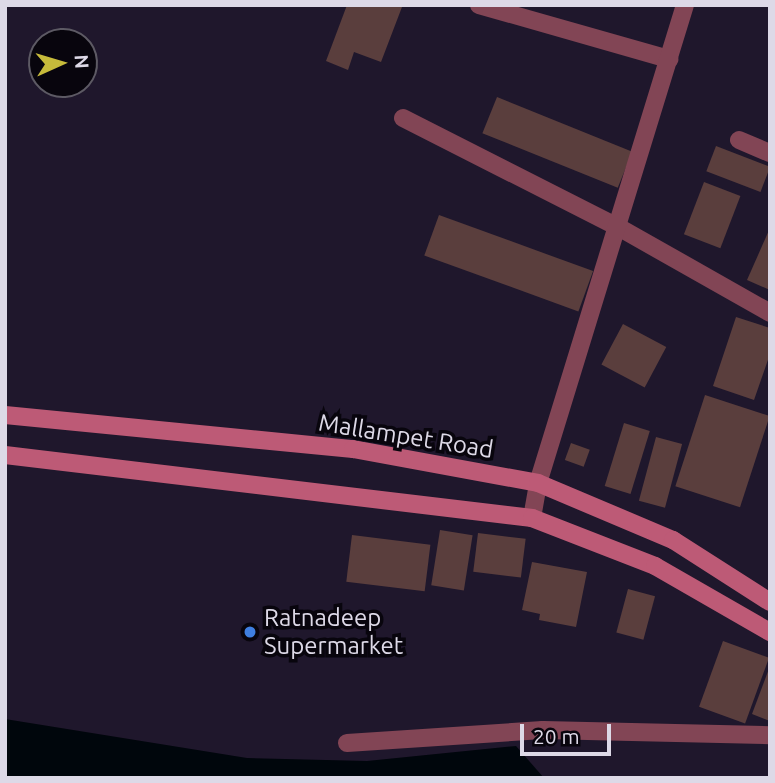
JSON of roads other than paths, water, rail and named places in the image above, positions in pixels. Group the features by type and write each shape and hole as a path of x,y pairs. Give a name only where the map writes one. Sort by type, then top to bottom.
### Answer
{"main road":[{"name":"Mallampet Road","path":"5,415 353,449 538,483 673,540 770,602"},
{"path":"5,455 532,518 655,566 770,632"}],"street":[{"path":"479,5 669,60"},
{"path":"532,518 538,483 620,228 685,5"},
{"path":"403,118 620,228 770,313"},
{"path":"738,140 770,153"},
{"path":"347,743 543,730 770,735"}],"place":[{"name":"Ratnadeep Supermarket","path":"250,632"}]}
